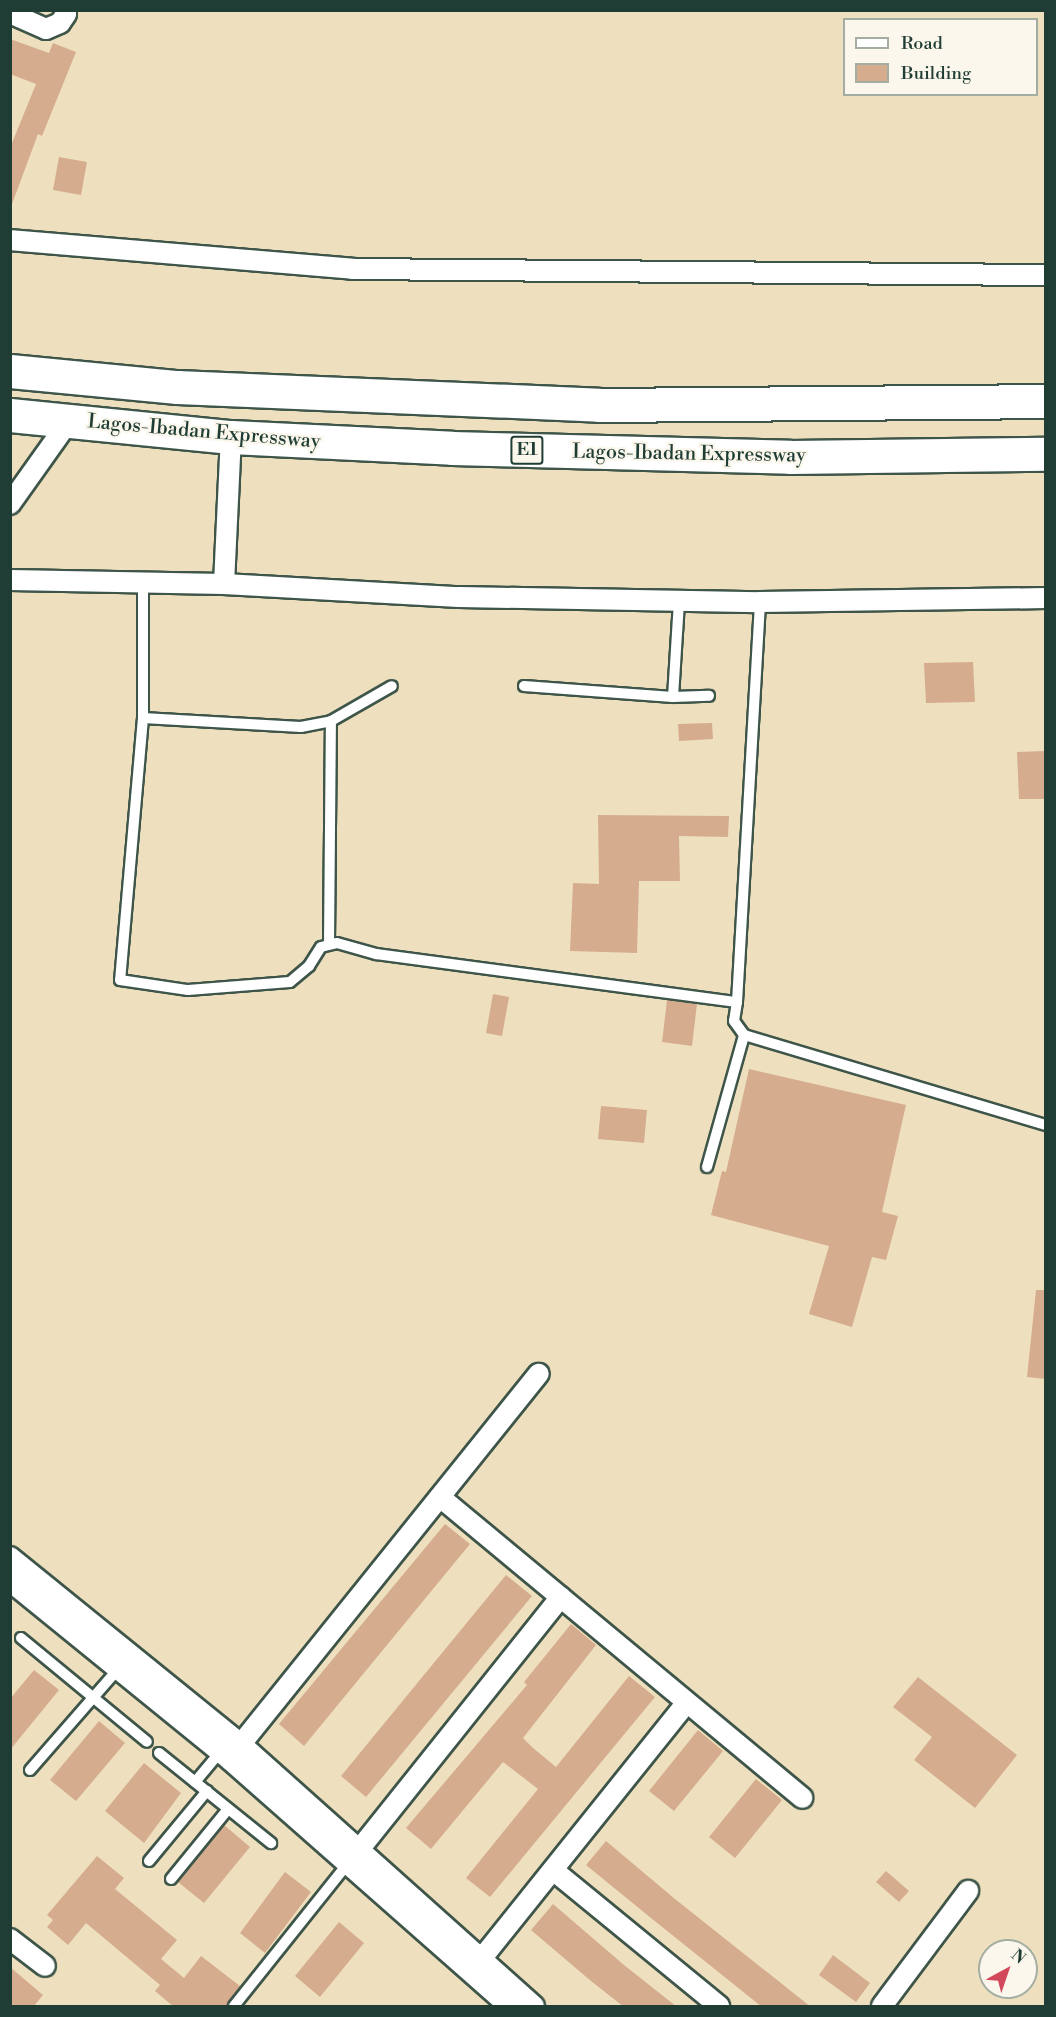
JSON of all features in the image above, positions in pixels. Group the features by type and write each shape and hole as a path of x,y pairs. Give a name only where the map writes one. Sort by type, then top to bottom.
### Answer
{"highway":[{"path":"10,371 177,387 599,405 1046,401"},
{"name":"Lagos-Ibadan Expressway","path":"10,416 231,437 452,448 790,457 1046,454"}],"street":[{"path":"10,13 46,29 60,22 66,14"},
{"path":"10,240 352,269 1046,275"},
{"path":"10,504 69,421"},
{"path":"224,584 231,437"},
{"path":"10,580 224,584 459,597 679,601 1046,598"},
{"path":"241,1744 539,1374"},
{"path":"440,1497 802,1798"},
{"path":"10,1557 241,1744 354,1856 476,1965 534,2007"},
{"path":"10,1581 220,1752 354,1856"},
{"path":"354,1856 561,1597"},
{"path":"476,1965 686,1703"},
{"path":"191,1728 203,1712"},
{"path":"553,1870 719,2007"},
{"path":"882,2007 968,1891"},
{"path":"10,1939 45,1966"},
{"path":"476,1965 509,2007"}],"lane":[{"path":"143,584 143,718 120,980 188,990 290,982 329,943 331,721"},
{"path":"673,697 679,601"},
{"path":"760,602 734,1021 744,1035 1046,1125"},
{"path":"143,718 301,727 331,721 392,686"},
{"path":"524,686 673,697 709,696"},
{"path":"329,943 376,954 736,1002"},
{"path":"707,1167 744,1035"},
{"path":"21,1638 147,1742"},
{"path":"30,1770 118,1669"},
{"path":"195,1782 220,1752"},
{"path":"159,1753 271,1843"},
{"path":"149,1861 207,1791"},
{"path":"171,1879 228,1809"},
{"path":"234,2007 354,1856"}],"building":[{"path":"10,39 49,53 53,43 76,52 42,136 38,134 12,204 10,148 36,84 10,74"},
{"path":"59,157 87,162 81,195 53,190"},
{"path":"973,662 975,702 926,703 924,663"},
{"path":"712,723 713,739 679,741 678,724"},
{"path":"1046,751 1046,799 1019,799 1017,752"},
{"path":"598,815 729,816 728,837 679,836 680,881 639,881 637,953 570,951 573,883 599,884"},
{"path":"493,994 509,997 502,1036 486,1033"},
{"path":"667,1000 697,1004 692,1046 662,1042"},
{"path":"749,1069 906,1105 882,1212 898,1216 886,1260 872,1257 852,1327 809,1314 829,1246 711,1215 722,1171 726,1172"},
{"path":"601,1106 647,1110 644,1143 598,1139"},
{"path":"1036,1290 1046,1290 1046,1379 1027,1377"},
{"path":"445,1524 470,1544 304,1746 279,1724"},
{"path":"506,1575 532,1596 366,1797 341,1776"},
{"path":"571,1624 596,1645 523,1738 533,1748 556,1767 629,1676 655,1697 490,1897 466,1878 538,1789 503,1762 431,1849 406,1828 527,1685 524,1682"},
{"path":"34,1670 59,1690 10,1750 10,1699"},
{"path":"918,1677 1017,1755 975,1808 914,1760 932,1737 893,1707"},
{"path":"99,1721 125,1743 76,1801 50,1780"},
{"path":"698,1730 723,1751 674,1811 649,1791"},
{"path":"144,1763 181,1793 144,1843 105,1811"},
{"path":"756,1779 782,1800 735,1858 709,1837"},
{"path":"224,1825 250,1847 204,1903 178,1882"},
{"path":"606,1841 811,2007 762,2007 651,1918 586,1865"},
{"path":"97,1856 124,1878 115,1889 177,1940 161,1959 184,1978 201,1956 240,1986 227,2007 174,2007 155,1991 160,1985 86,1923 68,1945 47,1927 53,1920 47,1915"},
{"path":"886,1871 909,1891 899,1902 876,1882"},
{"path":"285,1872 311,1892 265,1953 240,1933"},
{"path":"553,1904 677,2007 624,2007 591,1981 531,1930"},
{"path":"339,1922 364,1943 320,1997 295,1976"},
{"path":"833,1955 870,1983 856,2002 819,1975"},
{"path":"10,1967 43,1995 33,2007 10,2007"}]}
